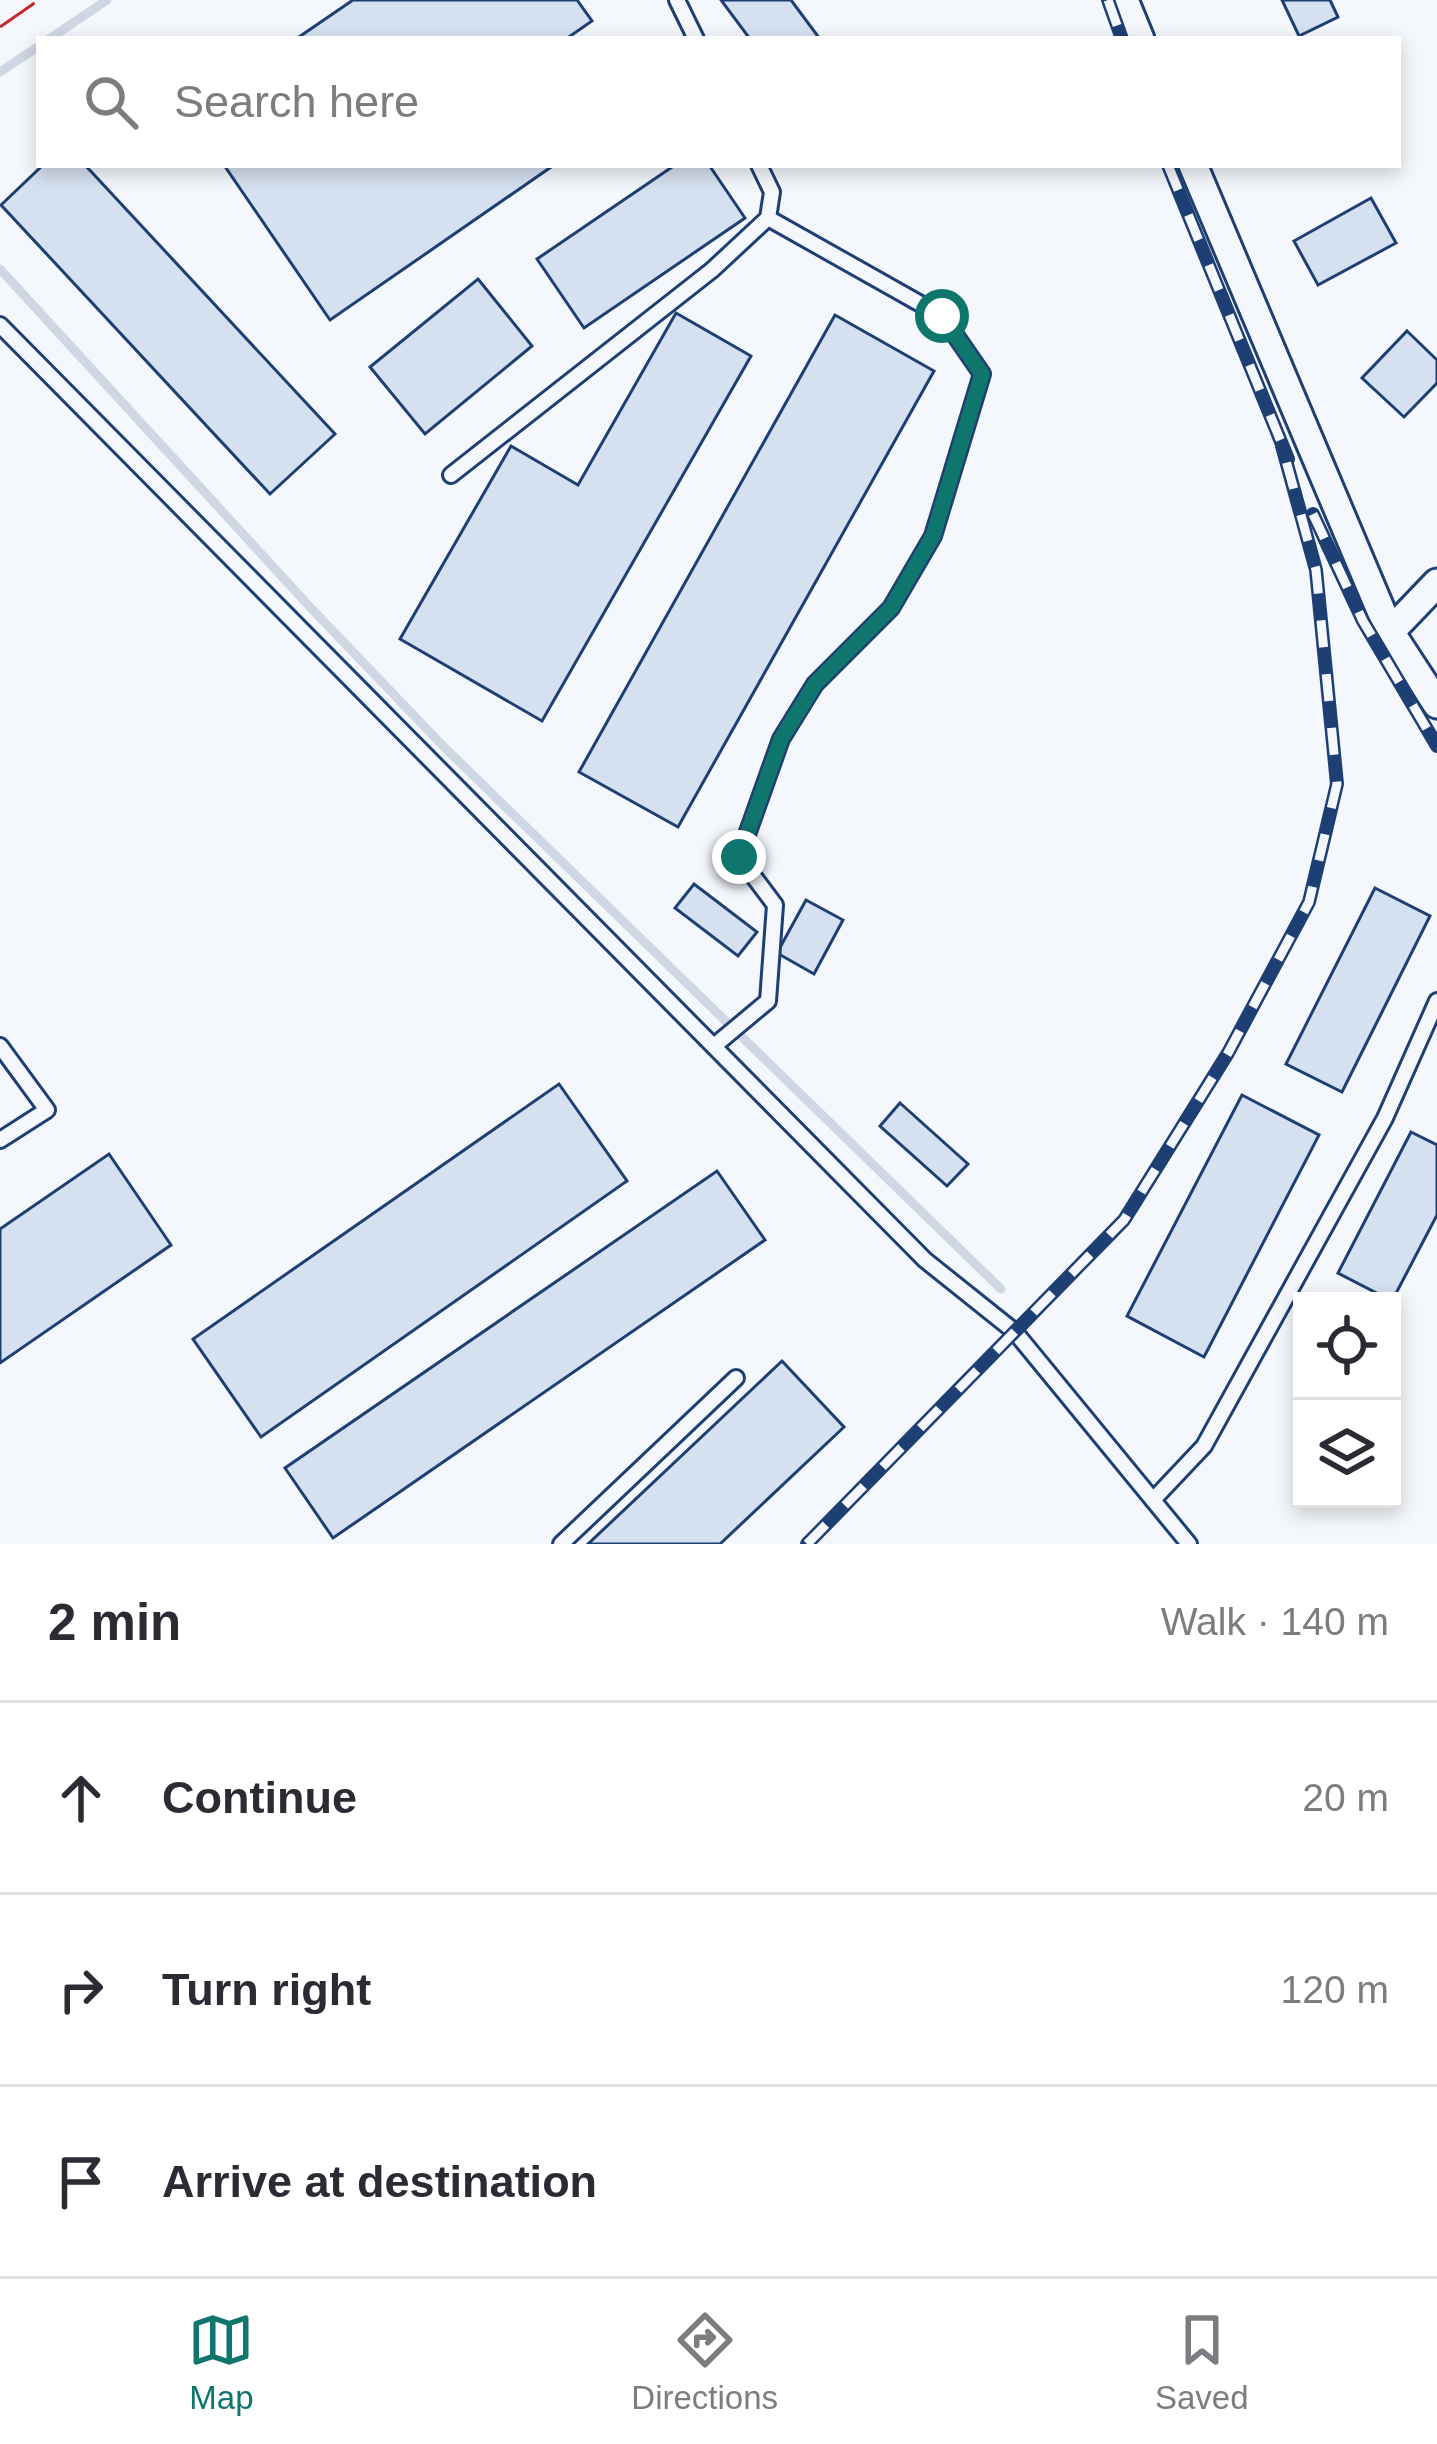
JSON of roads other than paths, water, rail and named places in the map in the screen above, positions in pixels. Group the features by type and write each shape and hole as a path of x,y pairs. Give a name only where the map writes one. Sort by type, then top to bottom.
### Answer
{"street":[{"path":"1124,0 1139,36"},
{"path":"1194,168 1390,632 1437,704"},
{"path":"1390,632 1437,583"}],"lane":[{"path":"677,0 694,36"},
{"path":"451,475 712,271 767,218 772,192 760,168"},
{"path":"719,1041 768,1001 775,905 739,857 781,739 815,684 891,608 933,536 982,374 942,316 767,218"},
{"path":"0,325 719,1041 925,1260 1015,1332 1189,1544"},
{"path":"1153,1500 1204,1446 1385,1118 1437,1001"},
{"path":"0,1046 47,1110 0,1140"},
{"path":"561,1544 736,1378"}],"waterway":[{"path":"53,36 107,0"},
{"path":"0,72 36,48"},
{"path":"0,269 444,747 1001,1289"}],"railway":[{"path":"1108,0 1121,36"},
{"path":"1169,168 1288,459"},
{"path":"807,1544 1124,1220 1228,1053 1309,902 1337,784 1316,570 1282,446"},
{"path":"1313,514 1363,621 1437,746"}]}
